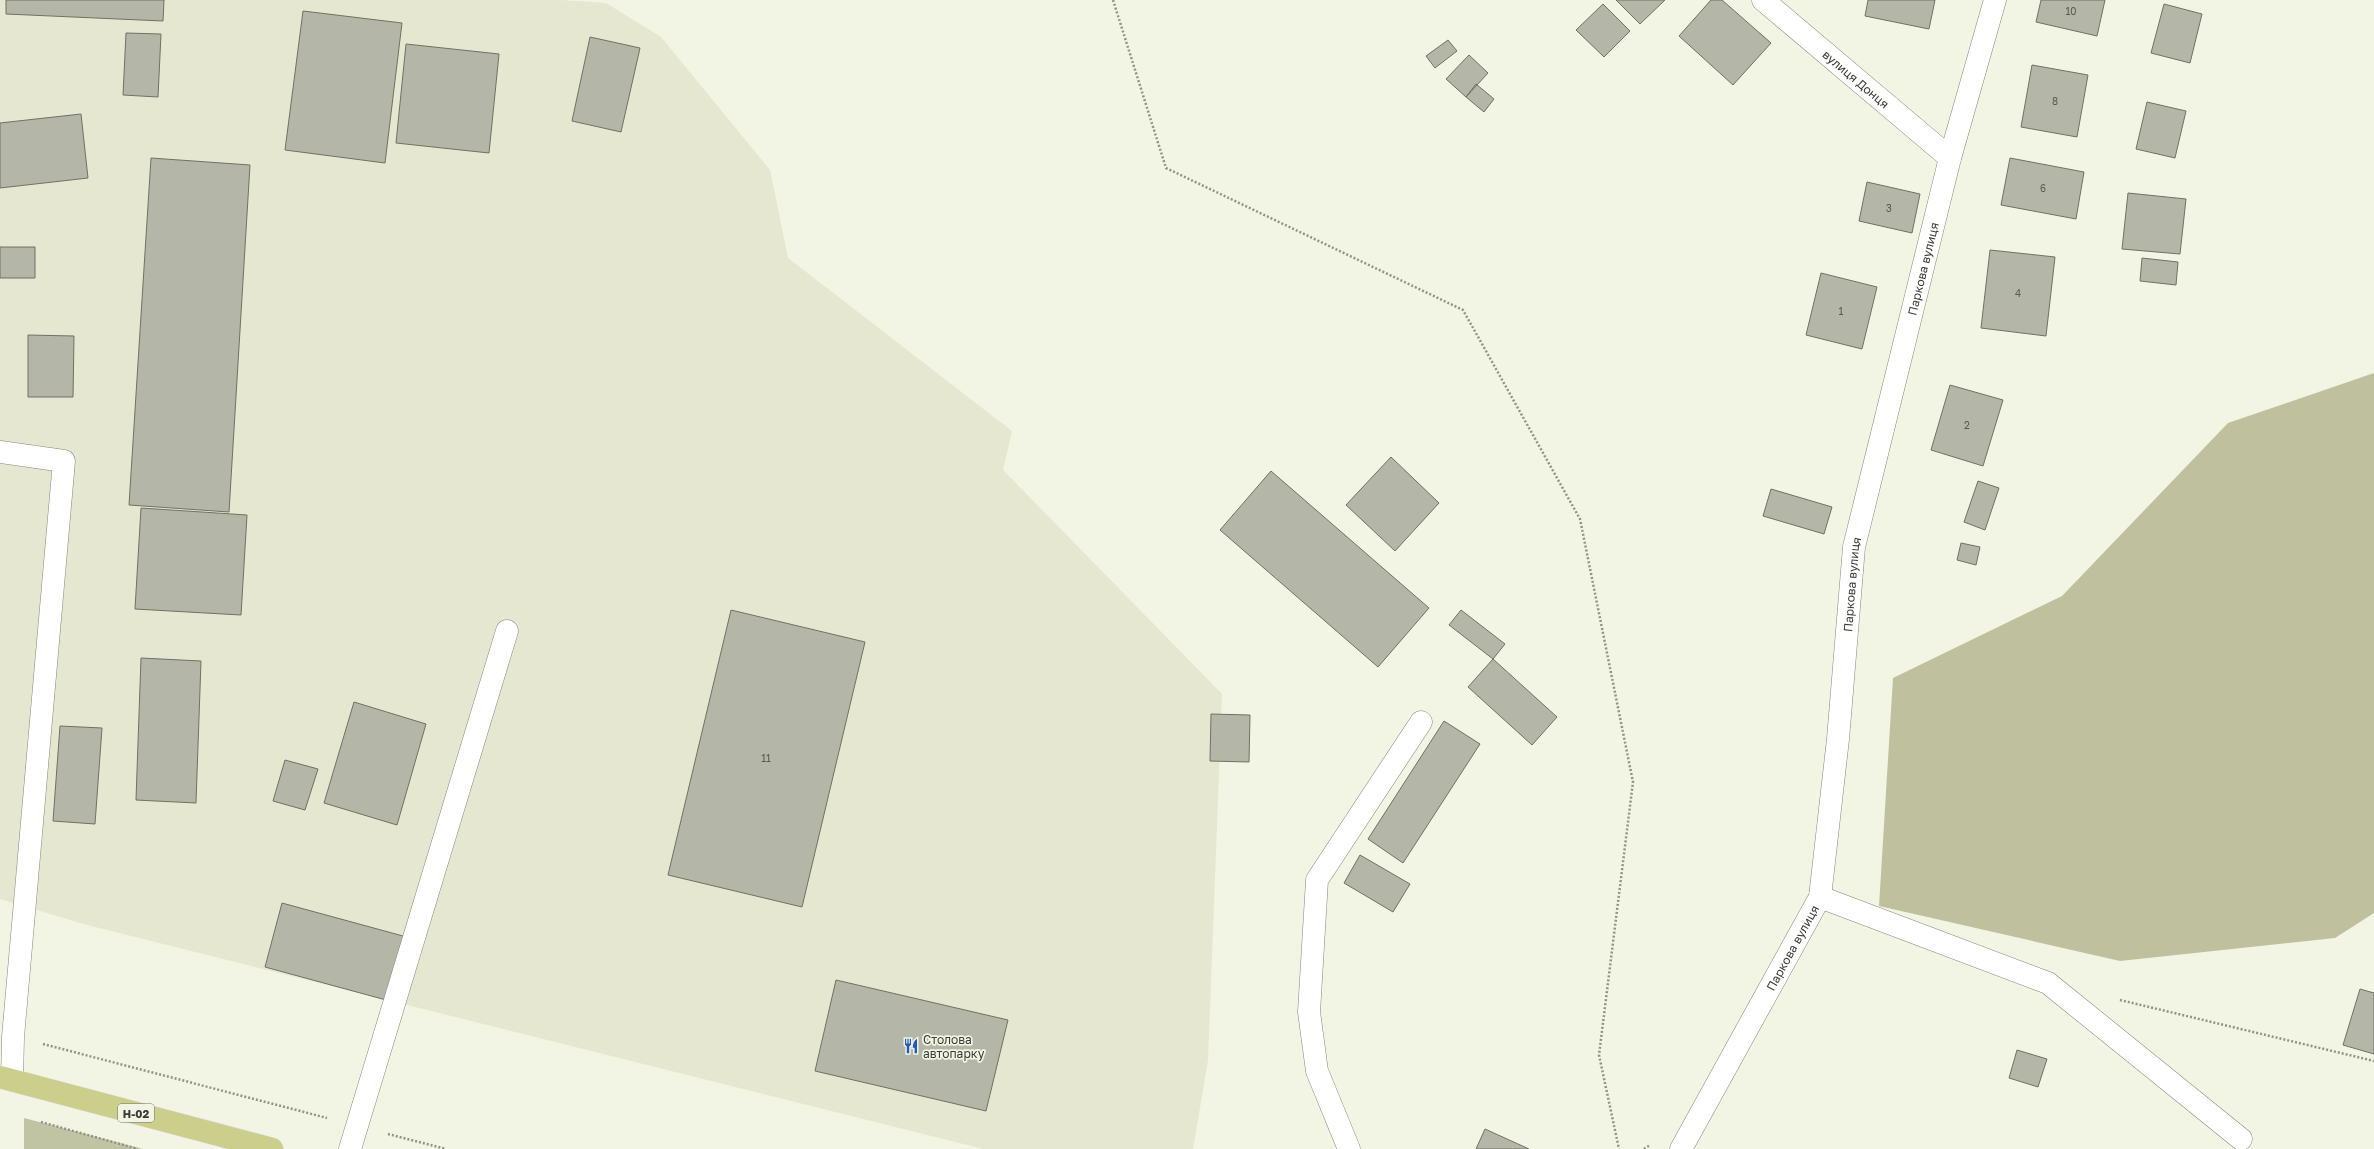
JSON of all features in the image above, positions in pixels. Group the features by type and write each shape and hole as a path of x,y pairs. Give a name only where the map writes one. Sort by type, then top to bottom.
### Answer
{"main road":[{"name":"Н-02","path":"6,1078 272,1149"}],"street":[{"name":"вулиця Донця","path":"1763,0 1950,158"},
{"name":"Паркова вулиця","path":"1681,1149 1820,897 1838,739 1854,547 1950,158 1995,0"},
{"path":"0,452 64,461 13,1037 6,1078"},
{"path":"350,1149 507,631"},
{"path":"1349,1149 1317,1071 1309,1012 1317,880 1421,722"},
{"path":"1820,897 2048,982 2241,1138"}],"path":[{"path":"1113,0 1166,168 1462,310 1580,518 1633,782 1599,1055 1619,1149"},
{"path":"2118,999 2374,1061"},
{"path":"13,1037 446,1149"},
{"path":"39,1122 138,1149"}],"shaded area":[{"path":"0,0 561,0 606,3 661,37 770,170 788,258 1012,431 1003,470 1222,694 1208,1060 1193,1149 983,1149 87,925 0,899"},
{"path":"2374,373 2374,913 2335,938 2120,961 1879,906 1893,678 2062,596 2228,423"},
{"path":"24,1118 143,1149 24,1149"}],"building":[{"path":"6,0 164,0 163,21 6,14"},
{"path":"1616,0 1665,0 1640,24"},
{"path":"1711,0 1722,0 1771,43 1733,85 1679,36"},
{"path":"1868,0 1935,0 1929,29 1865,16"},
{"path":"2041,0 2105,0 2097,36 2036,22"},
{"path":"1603,4 1630,31 1604,57 1576,30"},
{"path":"2164,4 2202,14 2190,63 2151,53"},
{"path":"303,11 402,23 385,163 285,150"},
{"path":"126,33 161,34 158,97 123,95"},
{"path":"590,37 640,48 621,132 572,121"},
{"path":"1448,40 1457,51 1435,68 1426,56"},
{"path":"406,44 499,54 489,153 396,143"},
{"path":"1469,55 1488,73 1466,97 1446,79"},
{"path":"2032,65 2088,75 2077,137 2021,127"},
{"path":"1476,84 1494,99 1484,112 1466,97"},
{"path":"2147,102 2186,111 2175,158 2136,149"},
{"path":"81,114 88,178 0,188 0,123"},
{"path":"151,158 250,165 229,512 129,505"},
{"path":"2010,158 2084,172 2076,219 2001,205"},
{"path":"1867,182 1920,194 1912,233 1859,221"},
{"path":"2128,193 2186,199 2180,254 2122,249"},
{"path":"0,247 35,247 35,278 0,278"},
{"path":"1990,250 2055,257 2046,336 1981,328"},
{"path":"2142,258 2178,262 2176,285 2140,281"},
{"path":"1821,273 1877,287 1862,349 1806,335"},
{"path":"28,335 74,336 73,397 28,397"},
{"path":"1950,385 2003,400 1983,466 1931,450"},
{"path":"1391,457 1439,503 1395,551 1346,505"},
{"path":"1271,471 1429,608 1378,667 1220,530"},
{"path":"1978,481 1999,488 1985,530 1964,522"},
{"path":"1771,489 1832,507 1824,534 1763,516"},
{"path":"141,508 247,515 241,615 135,609"},
{"path":"1961,543 1980,547 1976,565 1957,560"},
{"path":"731,610 865,642 802,907 668,875"},
{"path":"1461,610 1505,644 1493,659 1449,625"},
{"path":"141,658 201,661 196,803 136,800"},
{"path":"1493,659 1557,717 1532,745 1468,687"},
{"path":"354,702 426,724 397,825 324,803"},
{"path":"1211,714 1250,715 1249,762 1210,761"},
{"path":"1444,721 1480,744 1403,863 1368,839"},
{"path":"60,726 102,728 95,824 53,821"},
{"path":"285,760 318,769 305,810 273,801"},
{"path":"1360,855 1410,884 1393,912 1344,883"},
{"path":"282,903 414,939 397,1003 265,967"},
{"name":"Столова автопарку","path":"836,980 1008,1020 986,1111 815,1071"},
{"path":"2360,989 2374,993 2374,1054 2343,1045"},
{"path":"2017,1050 2047,1059 2038,1087 2009,1078"},
{"path":"1485,1129 1529,1149 1476,1149"}],"place":[{"name":"Столова автопарку","path":"911,1046"}]}
